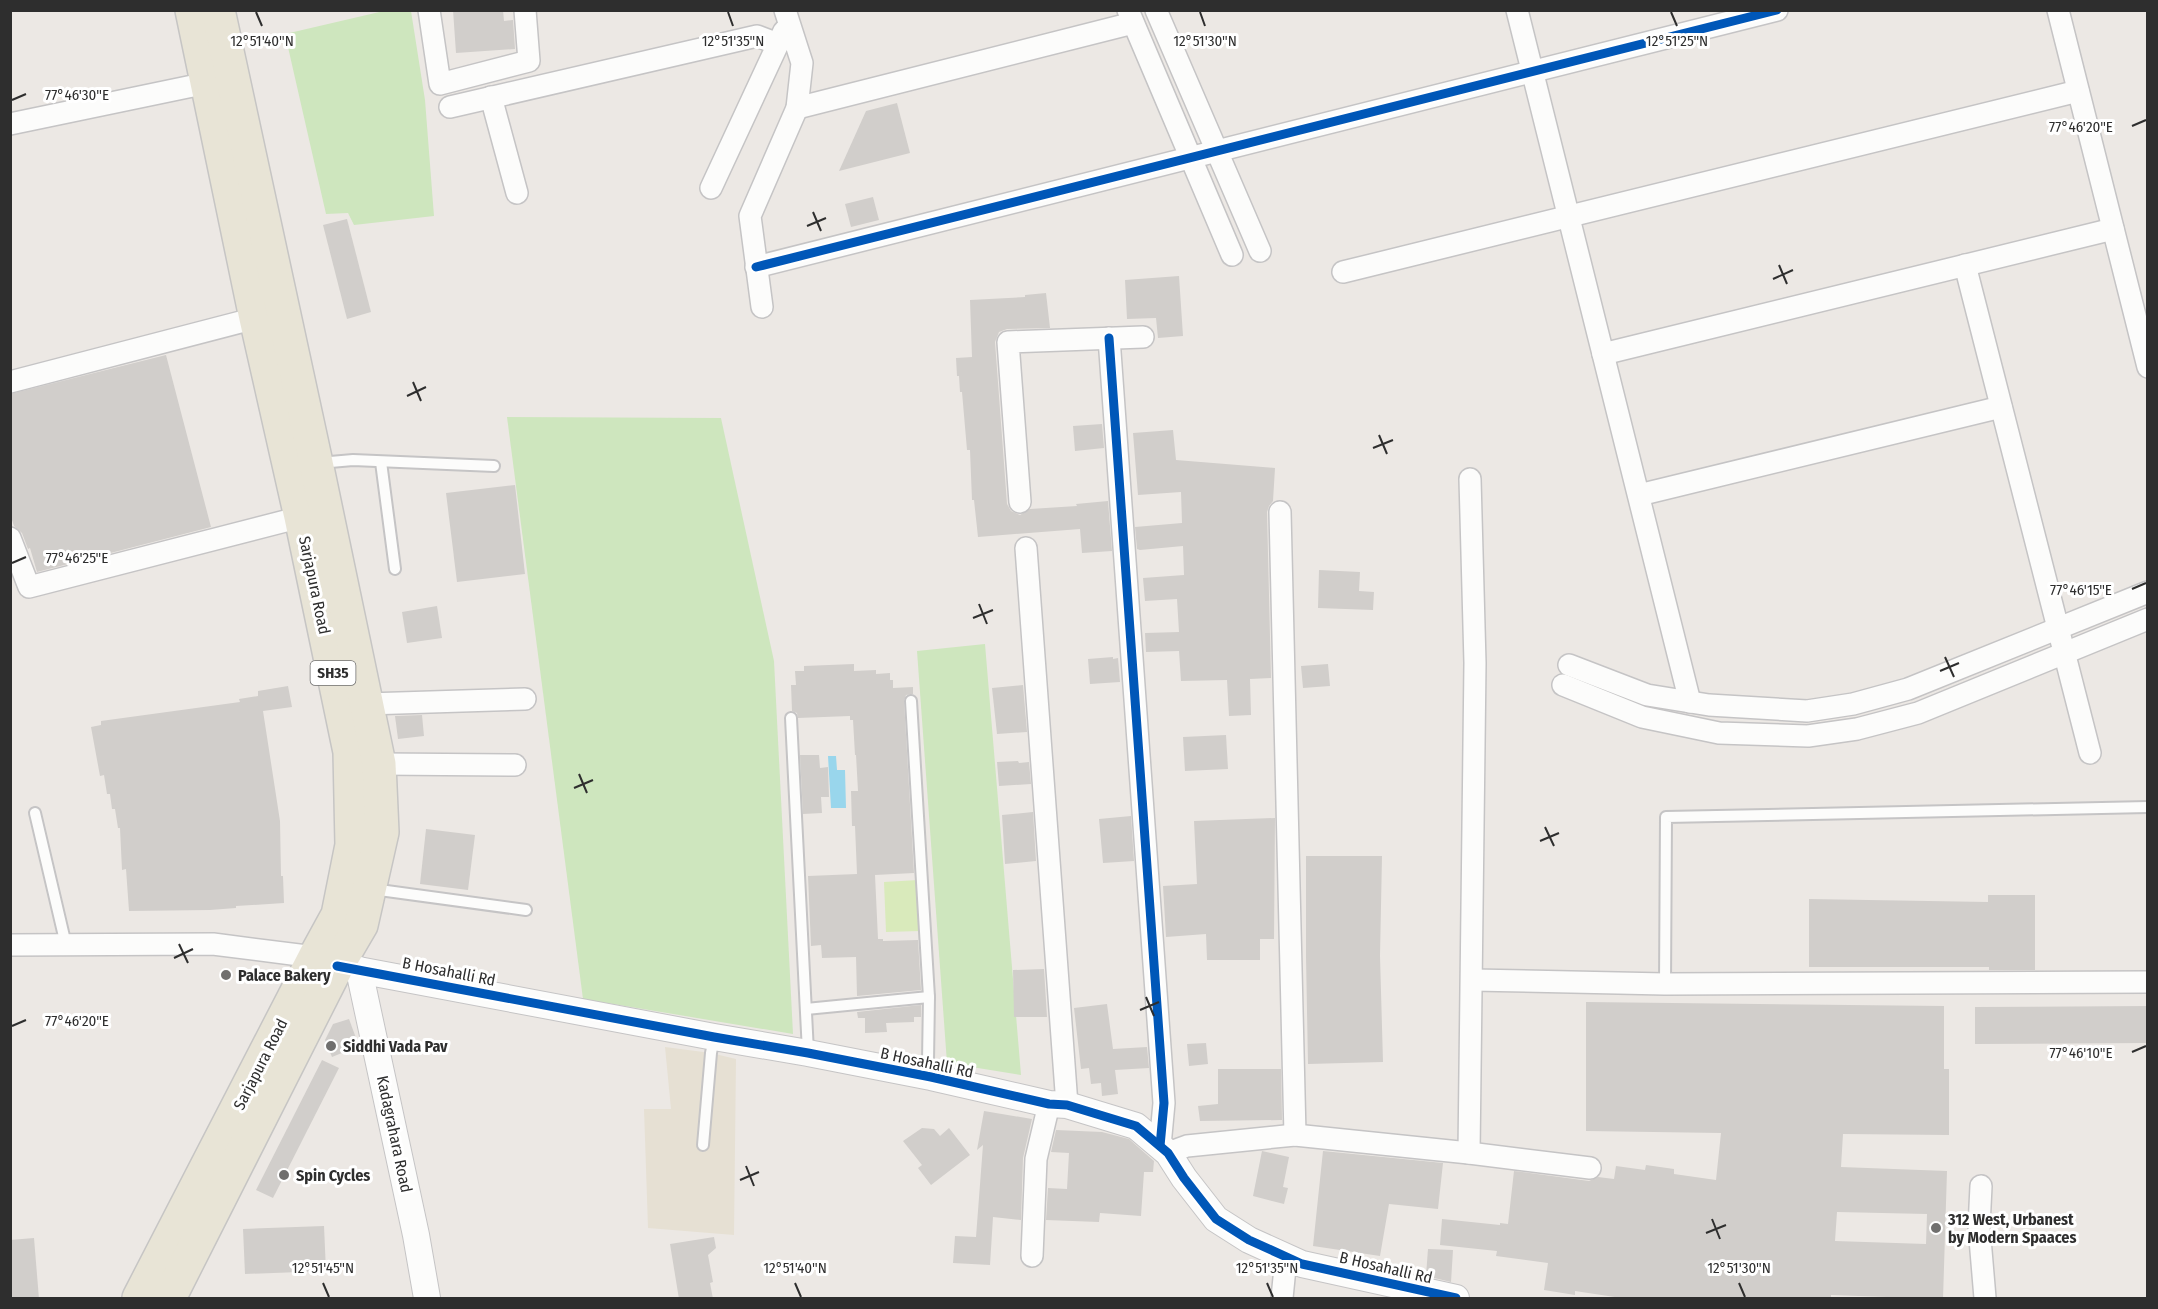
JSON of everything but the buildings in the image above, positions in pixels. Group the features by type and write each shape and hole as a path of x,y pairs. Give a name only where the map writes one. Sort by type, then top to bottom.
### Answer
{"main road":[{"name":"Sarjapura Road","path":"169,1299 337,964 339,915 352,844 350,752 302,517 256,318 192,10"},
{"name":"Sarjapura Road","path":"139,1299 361,925 382,832 379,764 218,10"}],"street":[{"path":"429,10 440,84 529,61 525,10"},
{"path":"1156,10 1260,251"},
{"path":"1517,10 1690,702"},
{"path":"756,267 1217,153 1777,10"},
{"path":"2058,10 2146,355"},
{"path":"711,188 778,44 787,16"},
{"path":"762,307 750,216 797,108 802,63 787,16"},
{"path":"797,108 1131,17 1232,255"},
{"path":"450,107 757,36 778,44"},
{"path":"10,124 207,83"},
{"path":"1343,272 2078,91"},
{"path":"491,97 517,193"},
{"path":"1604,354 2113,229"},
{"path":"1965,265 2090,753"},
{"path":"10,382 256,318"},
{"path":"1020,502 1008,342 1143,337"},
{"path":"1109,338 1164,1102 1164,1149 1295,1135 1590,1168"},
{"path":"1639,495 2001,407"},
{"path":"1469,1153 1474,663 1470,479"},
{"path":"1280,512 1295,1135"},
{"path":"10,538 29,587 302,517"},
{"path":"1026,548 1058,1105 1036,1159 1032,1256"},
{"path":"1569,665 1647,695 1690,702 1807,711 1852,704 1908,689 2148,592"},
{"path":"1563,685 1642,717 1719,733 1808,736 1857,729 1918,713 2148,619"},
{"path":"366,704 525,699"},
{"path":"379,764 515,765"},
{"path":"10,945 213,944 337,964"},
{"name":"B Hosahalli Rd","path":"337,964 931,1077 1058,1105 1136,1126 1164,1149 1216,1219 1249,1240 1302,1264 1456,1299"},
{"name":"Kadagrahara Road","path":"337,964 416,1235 427,1299"},
{"path":"1472,980 1665,984 2148,982"},
{"path":"1981,1186 1978,1227 1985,1299"},
{"path":"1282,1299 1286,1257"}],"lane":[{"path":"316,463 353,460 495,466"},
{"path":"381,462 395,569"},
{"path":"911,701 929,997 928,1061 931,1077"},
{"path":"791,718 808,1053"},
{"path":"1665,984 1666,817 2148,807"},
{"path":"35,813 66,945"},
{"path":"369,889 526,910"},
{"path":"806,1009 929,997"},
{"path":"704,1144 714,1037"}],"shaded area":[{"path":"665,1047 736,1059 734,1235 648,1228 644,1109 671,1109"}],"green space":[{"path":"388,10 411,11 425,100 434,216 354,225 348,213 326,214 285,34"},
{"path":"507,417 721,418 774,661 793,1034 583,999"},
{"path":"985,644 1021,1075 947,1063 917,651"},
{"path":"918,880 920,931 886,932 884,882"}],"water":[{"path":"828,756 836,756 837,770 845,770 846,808 831,808"}],"cycle path":[{"path":"756,267 1777,10"},
{"path":"1109,338 1164,1103 1160,1146"},
{"path":"337,966 808,1053 931,1077 1049,1104 1067,1105 1136,1126 1168,1153 1216,1219 1249,1240 1302,1264 1456,1298"}],"place":[{"name":"Palace Bakery","path":"226,975"},
{"name":"Siddhi Vada Pav","path":"331,1046"},
{"name":"Spin Cycles","path":"284,1175"},
{"name":"312 West, Urbanest by Modern Spaaces","path":"1936,1228"}]}
